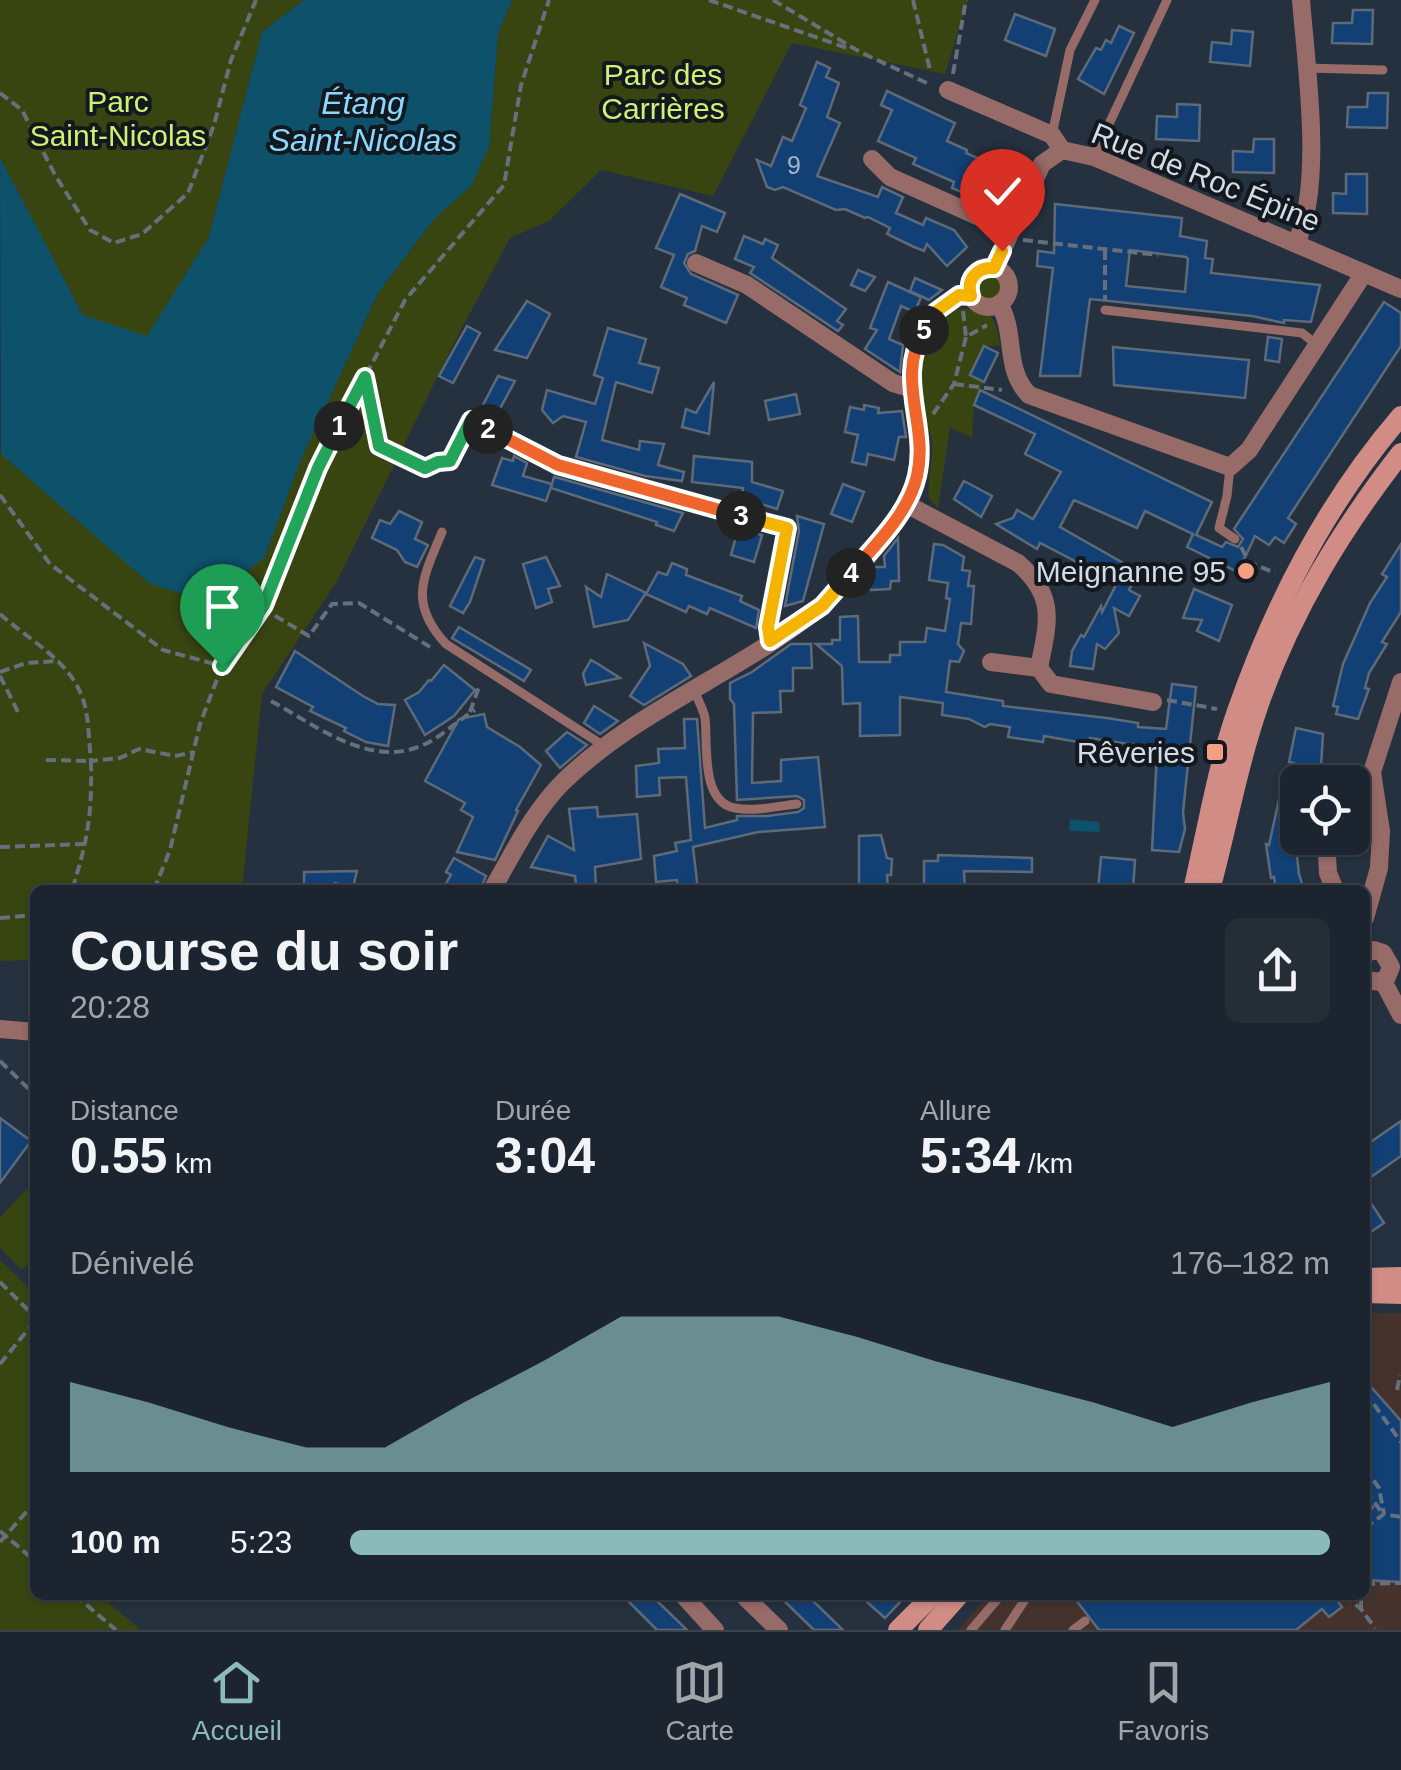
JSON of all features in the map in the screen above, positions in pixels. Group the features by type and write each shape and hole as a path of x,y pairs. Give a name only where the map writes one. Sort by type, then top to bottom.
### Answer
{"street":[{"path":"1296,243 1304,224 1311,142 1301,0"},
{"path":"948,90 1057,143"},
{"name":"Rue de Roc Épine","path":"967,302 974,274 994,268 1015,235 1042,164 1057,143 1401,288"},
{"path":"872,159 890,177 1015,235"},
{"path":"696,264 748,285 893,382 910,388"},
{"path":"994,268 1004,275 1009,287 996,313"},
{"path":"495,885 526,831 560,785 604,746 822,606 908,504 920,448 910,388 914,346 934,313 959,295 967,302 1005,313 1011,363 1018,384 1029,395 1230,467 1249,450 1364,272"},
{"path":"1194,885 1236,713 1272,620 1336,502 1401,416"},
{"path":"438,462 450,461 471,420 558,465 787,528 768,627 770,641"},
{"path":"1211,885 1260,701 1292,620 1326,557 1401,453"},
{"path":"908,504 1018,563 1032,575 1044,594 1048,617 1039,668"},
{"path":"990,662 1039,668 1051,684 1153,702"},
{"path":"1370,899 1381,831 1372,772 1401,682"},
{"path":"1327,855 1333,885"},
{"path":"1370,948 1384,953 1385,974 1401,1015"},
{"path":"0,1029 30,1032"},
{"path":"1370,1278 1401,1278"},
{"path":"1370,1293 1401,1294"},
{"path":"688,1600 715,1630"},
{"path":"746,1600 766,1626"},
{"path":"898,1630 928,1600"},
{"path":"928,1630 954,1600"}],"lane":[{"path":"1057,143 1070,50 1095,0"},
{"path":"1094,157 1167,0"},
{"path":"1306,68 1383,70"},
{"path":"1105,310 1302,333 1317,344"},
{"path":"1230,467 1219,528 1236,539"},
{"path":"442,532 427,568 422,600 428,624 446,644 604,746"},
{"path":"693,689 704,714 712,784 721,801 736,809 798,804"},
{"path":"971,1630 998,1600"},
{"path":"1005,1630 1025,1600"},
{"path":"1073,1630 1085,1621"}],"path":[{"path":"0,93 22,110 90,230 114,243 142,234 188,193 214,125 231,60 256,0"},
{"path":"156,885 170,850 200,724 222,666 262,608 318,468 405,300 504,185 521,85 549,0"},
{"path":"709,0 860,52 948,90 966,0"},
{"path":"772,0 860,52"},
{"path":"913,0 930,70"},
{"path":"1015,235 1158,255"},
{"path":"1105,250 1105,310"},
{"path":"934,414 954,384 966,337 967,302"},
{"path":"966,337 996,313"},
{"path":"365,377 379,446 425,468 438,462"},
{"path":"954,384 1002,390"},
{"path":"0,495 50,564 64,575 163,650 222,666"},
{"path":"1236,539 1249,562 1279,575"},
{"path":"262,608 310,636 332,604 359,602 434,650"},
{"path":"0,614 60,661 76,683 85,706 92,808 87,844 74,885"},
{"path":"18,712 0,674 26,663 60,661"},
{"path":"271,701 340,739 385,754 428,744 473,711 481,680"},
{"path":"1153,702 1172,700 1226,712"},
{"path":"46,760 91,762 120,758 139,749 175,756 194,752"},
{"path":"0,846 87,844"},
{"path":"0,918 30,915"},
{"path":"0,1062 30,1090"},
{"path":"0,1282 30,1314"},
{"path":"0,1364 30,1325"},
{"path":"1397,1390 1400,1375"},
{"path":"1370,1398 1401,1442"},
{"path":"1378,1407 1384,1402"},
{"path":"1370,1475 1379,1488 1384,1514"},
{"path":"1370,1497 1384,1514"},
{"path":"1370,1506 1401,1518"},
{"path":"0,1542 30,1508"},
{"path":"1370,1524 1384,1514"},
{"path":"0,1531 30,1557"},
{"path":"1370,1584 1401,1583"},
{"path":"81,1600 116,1630"},
{"path":"1350,1600 1374,1628"},
{"path":"1361,1600 1361,1609"}],"shaded area":[{"path":"1370,1313 1401,1313 1401,1630 958,1630 984,1600 1370,1600"}],"green space":[{"name":"Parc Saint-Nicolas","path":"0,0 304,0 262,32 209,237 147,337 83,316 0,158"},
{"name":"Parc des Carrières","path":"512,0 968,0 945,74 792,43 713,196 601,170 549,221 510,238 336,583 262,694 243,885 30,885 30,960 0,961 0,452 264,558 301,460 378,293 434,219 471,186 489,147 498,34"},
{"path":"987,273 997,277 1001,287 997,297 987,301 977,297 973,287 977,277"},
{"path":"963,308 990,314 1000,345 984,347 970,375 984,382 974,405 972,438 950,427 938,508 929,498 932,443 920,400 920,367 929,336 938,323"},
{"path":"30,1186 30,1262 22,1270 0,1248 0,1217"},
{"path":"0,1260 30,1289 30,1600 105,1600 141,1630 0,1630"}],"water":[{"name":"Étang Saint-Nicolas","path":"304,0 512,0 498,34 489,147 471,186 434,219 378,293 301,460 264,558 206,602 149,583 1,454 0,158 83,315 147,336 209,237 262,32"},
{"path":"1070,819 1099,822 1100,832 1069,831"}],"building":[{"path":"1353,10 1373,10 1372,44 1332,43 1333,23 1352,23"},
{"path":"1015,14 1055,29 1046,56 1005,40"},
{"path":"1119,26 1134,33 1104,94 1078,79 1096,48 1101,50 1106,40 1111,43"},
{"path":"1232,30 1253,32 1250,66 1210,62 1212,42 1231,44"},
{"path":"817,62 830,68 826,77 839,83 827,117 840,123 817,176 878,197 882,187 903,197 896,213 923,225 926,218 954,230 967,247 947,266 927,244 924,251 914,247 887,234 890,228 868,217 836,210 783,187 767,187 757,160 771,166 783,137 792,141 806,108 800,105"},
{"path":"887,91 955,123 947,141 967,150 966,153 993,165 1003,161 1007,171 994,200 982,195 980,200 952,188 954,182 913,164 916,158 878,141 892,110 881,105"},
{"path":"1368,93 1388,93 1387,128 1347,127 1348,107 1367,107"},
{"path":"1177,104 1200,105 1199,141 1156,139 1157,116 1177,117"},
{"path":"1254,139 1274,139 1274,173 1233,172 1233,151 1253,152"},
{"path":"1346,174 1367,174 1367,214 1333,213 1333,193 1346,194"},
{"path":"680,194 725,213 717,232 702,226 695,251 688,254 684,263 691,274 738,295 726,323 684,305 687,298 661,287 674,255 656,248"},
{"path":"1055,204 1182,218 1180,236 1207,241 1205,258 1213,259 1211,273 1320,285 1311,322 1284,323 1252,316 1090,299 1080,376 1040,376 1053,268 1037,266 1038,251 1054,253","holes":["1130,250 1186,257 1185,292 1126,286"]},
{"path":"744,236 778,245 772,258 846,309 837,321 843,325 838,331 750,273 754,267 735,259"},
{"path":"858,270 875,277 865,291 851,285"},
{"path":"915,278 942,290 929,300 910,291"},
{"path":"888,282 921,297 915,312 901,306 889,339 903,345 900,372 865,349 877,330 870,328"},
{"path":"527,301 550,314 527,358 495,350"},
{"path":"1384,302 1401,313 1401,346 1288,518 1296,524 1284,543 1275,537 1269,545 1255,536 1238,572 1187,547 1193,534 1145,511 1137,528 1074,500 1060,527 1139,572 1129,590 1140,596 1129,616 1114,608 1119,633 1105,649 1097,644 1093,669 1070,666 1072,651 1081,635 1084,637 1101,606 1102,612 1117,583 1040,543 1037,549 996,524 1013,518 1017,510 1033,519 1061,472 1025,454 1035,434 974,405 980,390 1212,502 1196,535 1222,547 1226,542 1238,547 1243,539 1234,529"},
{"path":"467,326 480,333 453,383 439,376"},
{"path":"608,328 646,339 639,363 659,368 652,393 616,382 602,440 639,450 640,441 664,444 658,465 684,472 682,481 645,476 576,457 586,422 563,416 553,423 542,410 547,390 595,404 603,378 594,375"},
{"path":"1268,337 1282,339 1279,362 1265,360"},
{"path":"984,346 998,353 984,382 970,375"},
{"path":"1113,347 1249,360 1245,398 1114,385"},
{"path":"498,376 515,381 497,414 483,405"},
{"path":"714,382 709,434 682,427 686,409 696,413"},
{"path":"796,394 800,414 769,420 765,401"},
{"path":"864,405 879,408 878,413 902,411 906,437 899,437 894,460 868,454 866,465 852,462 858,435 845,432 850,407 864,410"},
{"path":"514,456 527,463 523,476 552,484 546,501 492,485 502,458 513,461"},
{"path":"694,456 752,462 752,482 783,491 777,509 742,498 743,488 692,482"},
{"path":"554,477 683,513 674,531 551,488"},
{"path":"964,481 992,496 981,517 954,499"},
{"path":"843,484 864,492 852,522 831,514"},
{"path":"399,511 422,522 415,539 428,545 417,567 405,562 397,550 372,538 380,520 390,524"},
{"path":"797,516 824,524 803,601 785,606 799,531"},
{"path":"755,533 762,535 754,562 731,555 736,537 744,539"},
{"path":"898,538 899,581 891,581 890,589 871,590 865,579 875,567 885,567 884,556"},
{"path":"934,544 964,557 962,570 970,571 968,586 974,586 971,624 961,623 958,644 964,651 959,662 950,661 946,692 1003,701 1003,706 1166,729 1172,684 1196,687 1183,812 1185,829 1179,852 1152,850 1157,752 1090,738 1089,744 1044,736 1043,742 1008,737 1010,727 985,727 969,719 942,715 943,703 900,697 900,735 860,736 860,703 843,704 842,666 816,644 840,640 840,617 858,616 859,662 890,662 890,655 900,655 900,642 925,642 927,628 945,631 948,583 929,580"},
{"path":"1401,544 1401,612 1369,673 1365,688 1369,689 1358,719 1336,714 1338,707 1333,706 1343,664 1370,603 1387,577 1382,574"},
{"path":"475,557 484,560 463,613 450,606"},
{"path":"546,557 560,586 548,589 552,602 536,608 523,564"},
{"path":"672,563 687,569 686,575 742,596 740,601 759,610 756,628 710,608 707,614 689,606 686,612 646,594 658,572 667,575"},
{"path":"607,574 646,593 628,620 594,627 586,587 601,597"},
{"path":"1194,589 1232,605 1219,641 1197,631 1202,620 1183,618"},
{"path":"459,627 531,670 524,681 452,638"},
{"path":"644,643 683,664 691,676 644,705 630,696 650,666"},
{"path":"791,644 811,644 812,668 793,668 793,691 780,691 781,712 753,713 752,783 781,781 781,760 818,757 825,827 758,832 693,847 697,885 678,885 677,880 656,882 654,856 677,851 675,843 691,840 686,777 659,778 660,795 637,797 636,766 659,763 658,749 685,748 684,719 697,719 705,828 737,820 737,816 767,816 804,808 804,800 797,796 737,800 730,683"},
{"path":"295,651 363,696 378,704 395,705 388,746 366,742 344,731 346,728 310,711 313,707 276,687"},
{"path":"591,660 620,678 586,685 583,674"},
{"path":"444,665 475,690 454,716 425,735 405,700 419,692"},
{"path":"594,706 618,721 600,734 584,723"},
{"path":"484,714 487,727 541,765 495,860 457,852 473,817 461,810 465,803 425,781 459,719"},
{"path":"1296,728 1323,734 1321,765 1289,762"},
{"path":"567,732 587,745 560,768 546,751"},
{"path":"1280,795 1280,855 1297,855 1302,885 1275,885 1266,844 1269,845"},
{"path":"597,807 598,817 637,814 641,859 595,867 596,885 576,885 575,876 531,867 548,836 574,850 569,809"},
{"path":"881,835 887,858 892,859 888,885 859,885 859,836"},
{"path":"938,855 1032,858 1032,872 964,871 965,885 924,885 924,861 938,861"},
{"path":"1101,857 1135,860 1133,885 1098,885"},
{"path":"454,858 486,876 482,885 445,885 451,875 446,872"},
{"path":"357,871 354,885 304,885 304,872"},
{"path":"0,1118 30,1142 0,1183"},
{"path":"1401,1121 1401,1156 1370,1178 1370,1143"},
{"path":"1370,1202 1384,1223 1370,1233"},
{"path":"1370,1386 1401,1421 1401,1582 1370,1580"},
{"path":"627,1600 656,1600 687,1630 657,1630"},
{"path":"783,1600 812,1600 843,1630 814,1630"},
{"path":"865,1600 900,1602 885,1618"},
{"path":"1076,1600 1337,1600 1342,1607 1329,1617 1322,1609 1296,1630 1099,1630"}],"place":[{"name":"Meignanne 95","path":"1246,571"},
{"name":"Rêveries","path":"1215,752"}],"route":[{"path":"222,666 264,605 318,468 365,377 379,446 425,468 450,461 471,420 558,465 787,528 768,627 770,641 822,606 908,504 920,448 910,388 914,346 934,313 959,295 971,296 969,288 974,274 986,267 994,268 1002,251"}]}
